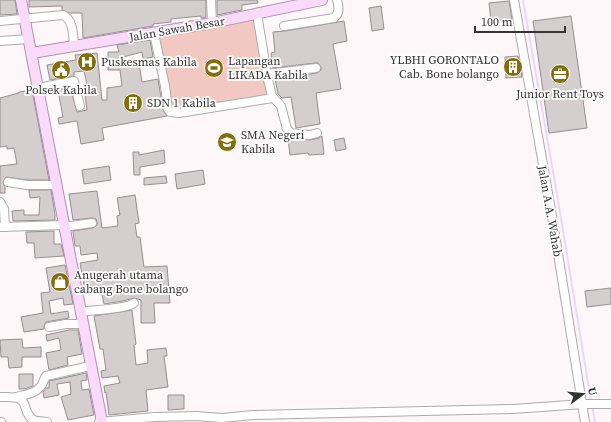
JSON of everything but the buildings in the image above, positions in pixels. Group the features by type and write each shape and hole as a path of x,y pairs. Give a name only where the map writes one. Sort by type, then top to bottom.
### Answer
{"main road":[{"path":"22,0 101,422"},
{"name":"Jalan Sawah Besar","path":"32,53 212,23 322,0"}],"street":[{"path":"211,0 212,23"},
{"path":"284,26 334,18 337,16 339,8 337,0"},
{"name":"Jalan A.A. Wahab","path":"514,0 585,422"},
{"path":"0,21 58,14 66,16 71,24 74,47"},
{"path":"257,14 267,74 273,98 281,106 288,132 310,135 317,133"},
{"path":"154,33 168,109 172,113 192,116 273,98"},
{"path":"0,40 29,39"},
{"path":"267,74 316,68"},
{"path":"38,88 74,81 80,106"},
{"path":"8,182 27,185 57,186"},
{"path":"0,202 4,209 2,227 64,226 92,223"},
{"path":"80,312 122,307 134,302"},
{"path":"49,327 66,324 82,324"},
{"path":"16,398 38,389 42,385 46,376 90,366"},
{"path":"0,397 16,398 22,401 31,418 37,421 47,422"},
{"path":"101,422 196,416 222,418 253,415 520,409 611,404"}],"shaded area":[{"name":"Lapangan LIKADA Kabila","path":"256,20 269,100 173,115 157,37"}],"waterway":[{"path":"523,0 591,401"},
{"path":"592,405 595,422"}],"place":[{"name":"Puskesmas Kabila","path":"87,62"},
{"name":"YLBHI GORONTALO Cab. Bone bolango","path":"513,67"},
{"name":"Lapangan LIKADA Kabila","path":"214,68"},
{"name":"Polsek Kabila","path":"61,70"},
{"name":"Junior Rent Toys","path":"560,74"},
{"name":"SDN 1 Kabila","path":"133,103"},
{"name":"SMA Negeri Kabila","path":"227,142"},
{"name":"Anugerah utama cabang Bone bolango","path":"60,282"}]}
